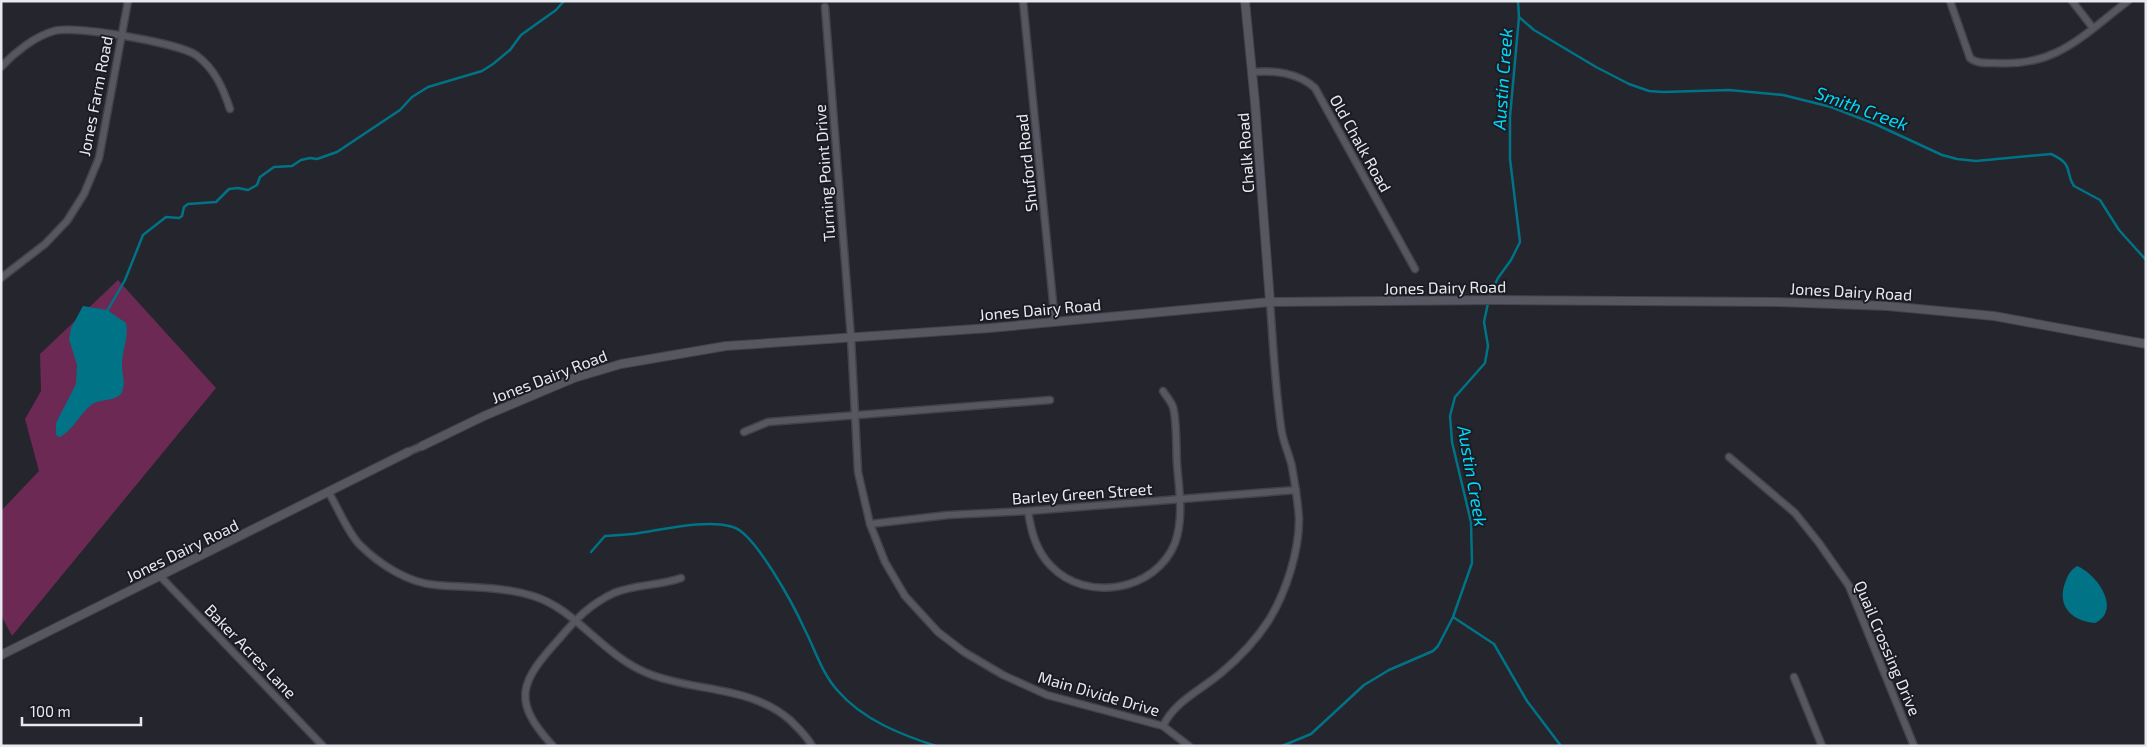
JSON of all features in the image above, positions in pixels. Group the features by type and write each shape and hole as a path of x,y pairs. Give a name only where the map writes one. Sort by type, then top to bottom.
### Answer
{"street":[{"name":"Jones Farm Road","path":"1,278 45,244 67,221 84,194 99,158 128,1"},
{"name":"Shuford Road","path":"1023,1 1055,322"},
{"name":"Chalk Road","path":"1245,1 1253,72 1270,302"},
{"path":"1950,1 1968,54 1973,61 2020,64 2054,55 2067,48 2128,1"},
{"path":"2072,1 2093,28"},
{"name":"Turning Point Drive","path":"825,7 850,338"},
{"path":"1,67 42,35 56,30 74,28 183,48 207,65 221,83 230,109"},
{"name":"Old Chalk Road","path":"1253,72 1262,71 1292,75 1306,80 1315,88 1415,269"},
{"name":"Jones Dairy Road","path":"1,655 484,416 574,378 620,364 726,346 1055,322 1270,302 1483,300 1778,302 1896,307 1994,316 2146,344"},
{"path":"1163,726 1168,716 1182,702 1242,655 1269,620 1285,587 1295,549 1299,520 1296,490 1281,430 1270,302"},
{"name":"Main Divide Drive","path":"850,338 858,472 870,524 885,562 906,596 938,632 964,652 1003,675 1040,692 1163,726 1189,746"},
{"path":"1028,511 1034,538 1040,553 1063,577 1075,583 1109,589 1127,585 1144,578 1154,571 1174,545 1181,515 1173,407 1163,390"},
{"path":"744,432 768,422 1050,400"},
{"name":"Quail Crossing Drive","path":"1728,456 1795,513 1849,586 1914,746"},
{"name":"Barley Green Street","path":"870,524 948,516 1296,490"},
{"path":"329,493 359,544 383,564 410,578 432,585 508,590 550,602 574,620 600,644 637,670 669,681 756,699 785,716 799,728 809,744"},
{"name":"Baker Acres Lane","path":"160,576 323,746"},
{"path":"553,746 537,729 526,705 528,677 536,665 574,620 592,604 628,588 662,584 681,578"},
{"path":"1794,677 1822,746"}],"shaded area":[{"path":"118,280 216,388 12,636 1,615 1,511 39,471 25,419 41,391 40,354"}],"water":[{"path":"83,306 107,310 126,323 127,334 122,365 123,389 120,395 112,399 99,401 91,405 67,432 59,437 56,435 56,423 76,384 77,365 69,339 71,328"},
{"path":"2077,566 2092,576 2104,593 2106,610 2103,617 2095,623 2087,622 2074,616 2065,607 2063,601 2066,580 2070,572"}],"waterway":[{"path":"106,313 125,280 143,235 166,217 179,218 182,216 184,207 188,204 216,202 229,189 248,190 257,185 260,177 274,167 292,166 301,160 317,159 337,152 400,110 412,97 428,87 482,71 493,64 510,50 521,35 556,10 564,1"},
{"name":"Austin Creek","path":"1489,297 1520,242 1510,159 1510,117 1519,17 1518,1"},
{"name":"Smith Creek","path":"1519,17 1534,30 1596,67 1629,84 1649,91 1729,90 1783,95 1831,107 1875,124 1942,155 1957,159 1976,161 2051,154 2066,165 2074,186 2100,200 2119,230 2146,260"},
{"name":"Austin Creek","path":"1282,746 1311,734 1364,685 1389,670 1433,651 1438,646 1453,617 1472,563 1471,522 1452,442 1450,416 1455,397 1485,363 1488,346 1484,322 1488,303"},
{"path":"591,552 605,536 635,534 699,524 723,525 733,527 742,532 752,542 783,588 823,669 838,691 871,718 910,737 936,746"},
{"path":"1453,617 1494,644 1527,701 1561,746"}]}
